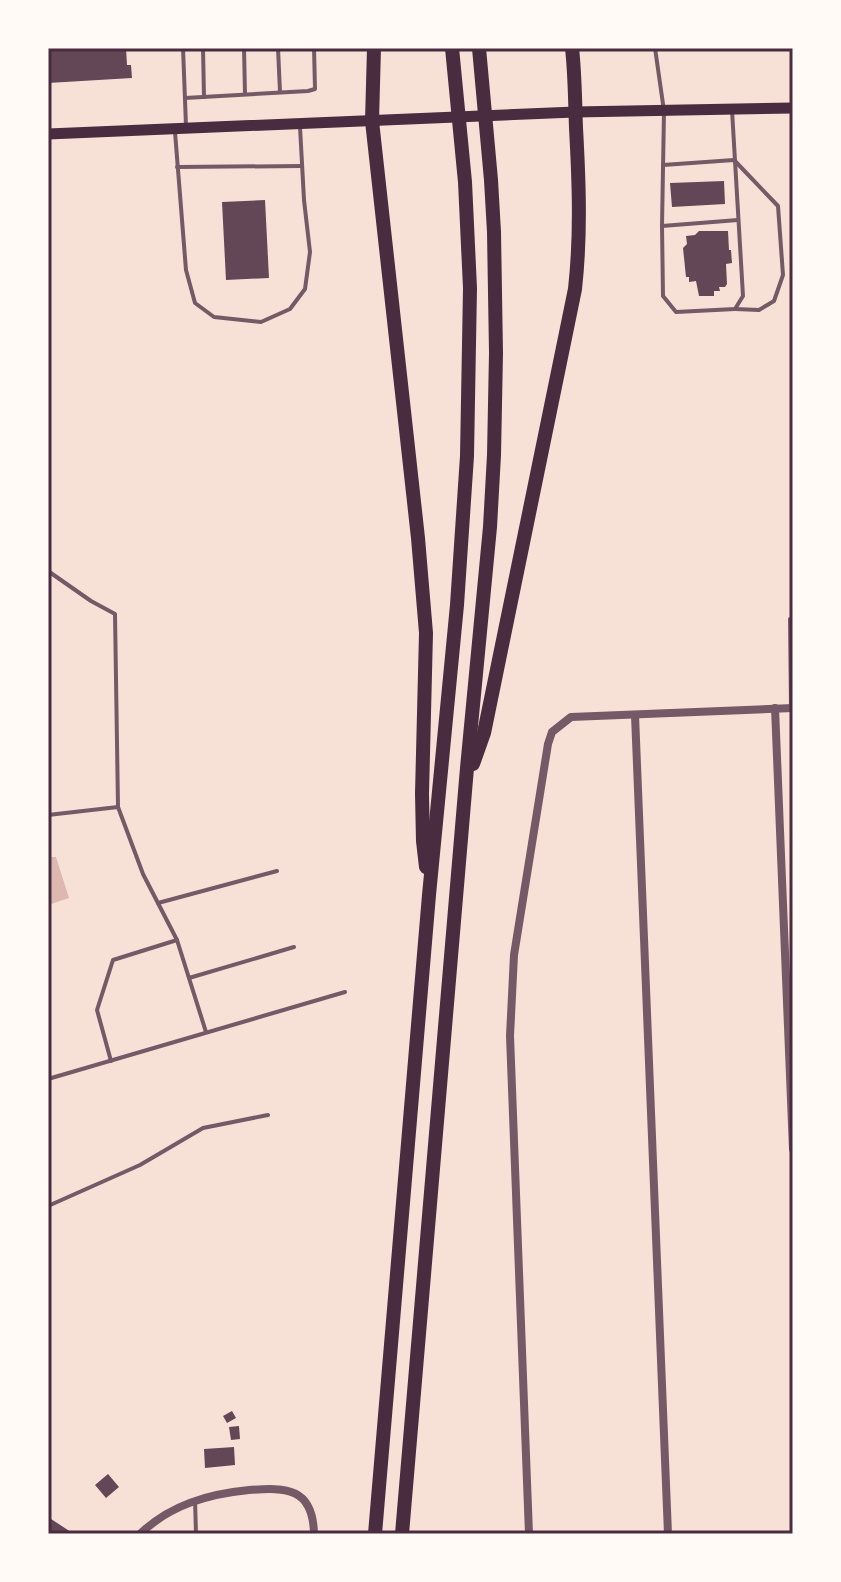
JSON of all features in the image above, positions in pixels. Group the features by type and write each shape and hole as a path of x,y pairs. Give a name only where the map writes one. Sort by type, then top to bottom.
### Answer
{"highway":[{"path":"374,48 372,121 426,633 423,841 429,895"},
{"path":"375,1534 457,605 467,456 470,299 465,182 452,48"},
{"path":"402,1534 494,455 496,353 491,180 479,48"},
{"path":"466,780 484,733 575,289 579,191 572,48"}],"main road":[{"path":"48,134 575,112 793,108"}],"street":[{"path":"775,708 793,1149"},
{"path":"529,1534 510,1036 514,955 548,744 552,732 571,717 792,708"},
{"path":"635,715 668,1534"},
{"path":"140,1534 164,1515 195,1500 222,1492 276,1488 290,1490 308,1505 314,1518 314,1534"}],"lane":[{"path":"183,48 185,98 177,167 186,270 195,303 214,317 261,322 290,309 305,289 310,252 300,124"},
{"path":"192,48 203,48 204,97"},
{"path":"244,48 245,94"},
{"path":"278,48 280,92"},
{"path":"185,98 315,89 314,48"},
{"path":"655,48 664,111 663,296 676,312 759,310 774,301 783,275 778,206 734,160"},
{"path":"732,109 743,296 735,309"},
{"path":"663,165 734,160"},
{"path":"177,167 302,166"},
{"path":"662,226 738,220"},
{"path":"48,571 115,614 118,807 143,874 177,940 206,1032"},
{"path":"790,619 792,708"},
{"path":"48,815 118,807"},
{"path":"158,903 277,871"},
{"path":"111,1061 97,1010 113,960 177,940"},
{"path":"189,978 294,947"},
{"path":"48,1079 345,992"},
{"path":"48,1206 140,1165 203,1128 268,1115"},
{"path":"195,1500 196,1534"}],"shaded area":[{"path":"48,857 56,857 69,898 48,905"}],"building":[{"path":"48,48 126,48 132,78 48,83"},
{"path":"724,181 725,204 672,207 670,183"},
{"path":"265,200 269,278 226,280 222,202"},
{"path":"699,231 728,231 732,263 726,264 727,284 719,287 720,291 714,291 714,296 699,296 696,281 689,282 689,277 686,277 683,248 687,244 686,236"},
{"path":"232,1411 236,1418 227,1423 223,1416"},
{"path":"239,1426 240,1439 231,1440 229,1427"},
{"path":"234,1447 235,1465 205,1468 204,1449"},
{"path":"108,1474 119,1487 106,1498 95,1485"},
{"path":"48,1517 74,1534 48,1534"}]}
